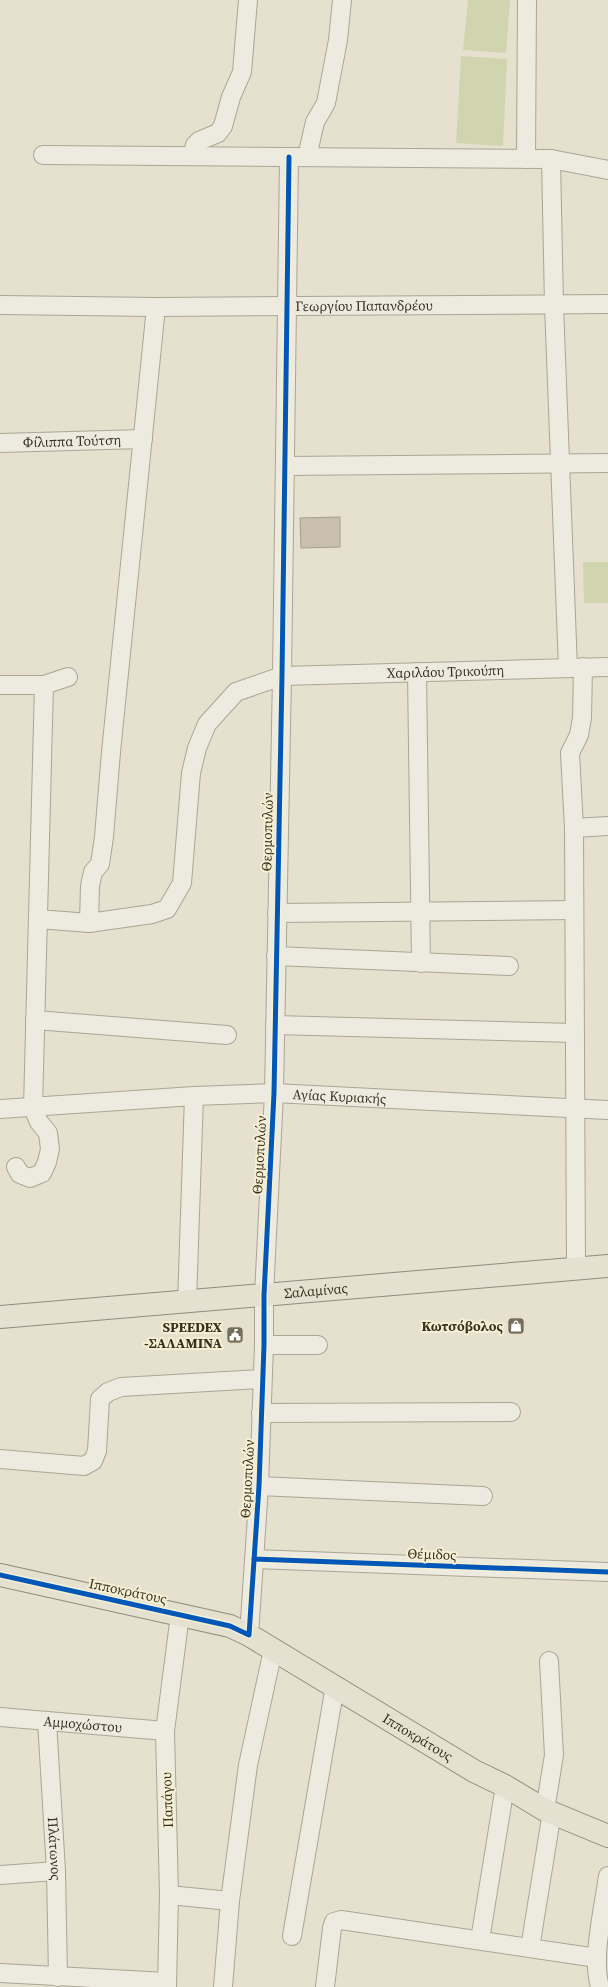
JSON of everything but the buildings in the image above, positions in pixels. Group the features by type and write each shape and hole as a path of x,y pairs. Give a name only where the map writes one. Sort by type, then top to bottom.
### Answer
{"main road":[{"name":"Σαλαμίνας","path":"0,1317 187,1303 264,1295 608,1266"},
{"name":"Ιπποκράτους","path":"0,1575 230,1626 249,1635 335,1686 474,1771 505,1786 548,1811 608,1836"}],"street":[{"path":"192,156 195,145 200,141 218,133 223,126 231,98 242,72 248,0"},
{"path":"307,157 315,122 326,103 338,40 342,0"},
{"path":"526,159 527,0"},
{"path":"43,155 552,159 608,170"},
{"name":"Θερμοπυλών","path":"249,1635 259,1486 264,1345 264,1295 274,1093 282,676 289,158"},
{"path":"552,159 554,305 561,464 576,667 582,718 579,735 570,753 574,828 574,1109 576,1269"},
{"name":"Γεωργίου Παπανδρέου","path":"0,305 156,307 608,304"},
{"path":"38,919 89,923 90,886 94,872 100,864 104,837 111,752 156,307"},
{"name":"Φίλιππα Τούτση","path":"0,443 143,439"},
{"path":"285,466 608,463"},
{"name":"Χαριλάου Τρικούπη","path":"89,923 152,914 167,910 182,883 191,773 197,748 208,724 236,692 282,676 608,667"},
{"path":"417,672 421,963"},
{"path":"0,685 44,685 68,677"},
{"path":"16,1167 20,1174 30,1178 42,1173 47,1162 50,1149 48,1133 40,1122 33,1108 44,685"},
{"path":"574,828 608,826"},
{"path":"277,914 574,910"},
{"path":"276,956 509,966"},
{"path":"35,1020 228,1035"},
{"path":"275,1025 575,1033"},
{"name":"Αγίας Κυριακής","path":"0,1109 33,1108 194,1096 274,1093 608,1110"},
{"path":"187,1303 194,1096"},
{"path":"264,1345 318,1345"},
{"path":"0,1459 84,1466 93,1461 98,1451 100,1399 108,1392 121,1387 262,1380"},
{"path":"261,1413 511,1412"},
{"path":"259,1486 483,1496"},
{"name":"Θέμιδος","path":"254,1559 608,1572"},
{"name":"Παπάγου","path":"167,1985 170,1895 165,1731 180,1615"},
{"path":"223,1987 230,1901 248,1765 273,1650"},
{"path":"530,1948 554,1755 549,1661"},
{"path":"292,1936 335,1686"},
{"name":"Αμμοχώστου","path":"0,1717 165,1731"},
{"name":"Πλάτωνος","path":"47,1721 56,1871 58,1977"},
{"path":"480,1940 505,1786"},
{"path":"0,1875 23,1872 56,1871"},
{"path":"600,1987 597,1977 596,1958 608,1876"},
{"path":"170,1895 230,1901"},
{"path":"325,1987 332,1928 334,1922 341,1920 596,1958"},
{"path":"0,1973 167,1985"}],"green space":[{"path":"468,0 510,0 506,53 463,50"},
{"path":"461,56 507,59 503,146 456,143"},
{"path":"583,562 608,562 608,603 584,603"}],"cycle path":[{"path":"0,1575 230,1626 249,1635 259,1486 264,1345 264,1295 274,1093 282,676 289,157"},
{"path":"254,1559 608,1572"}],"place":[{"name":"Κωτσόβολος","path":"516,1326"},
{"name":"SPEEDEX -ΣΑΛΑΜΙΝΑ","path":"235,1335"}]}
